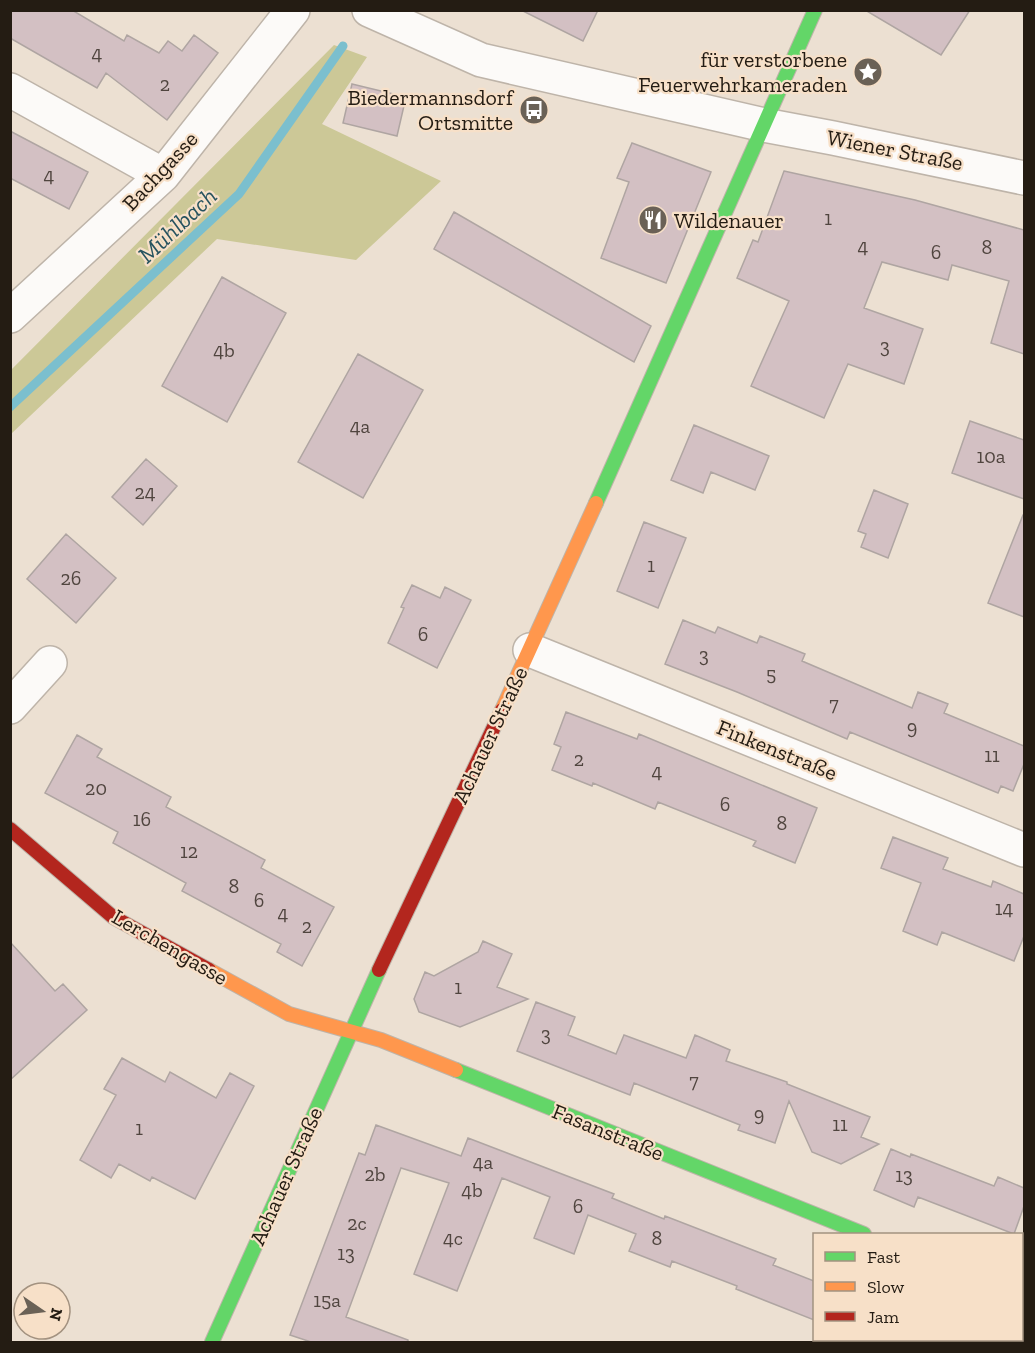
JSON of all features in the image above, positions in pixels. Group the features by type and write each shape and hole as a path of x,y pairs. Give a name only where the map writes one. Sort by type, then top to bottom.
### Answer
{"street":[{"name":"Bachgasse","path":"10,316 163,175 292,10"},
{"name":"Wiener Straße","path":"369,10 482,60 764,125 1024,178"},
{"name":"Achauer Straße","path":"212,1342 350,1032 530,650 815,10"},
{"path":"10,90 163,175"},
{"name":"Finkenstraße","path":"530,650 1024,850"},
{"path":"10,706 50,663"},
{"name":"Lerchengasse","path":"10,829 113,917 289,1014 350,1032"},
{"name":"Fasanstraße","path":"350,1032 381,1040 862,1233"}],"shaded area":[{"path":"334,45 367,57 322,124 441,181 356,260 217,239 11,434 11,370"}],"building":[{"path":"10,10 72,10 124,41 127,35 159,53 168,41 182,51 194,35 218,53 167,120 106,73 97,88 10,38"},
{"path":"521,10 598,10 583,41"},
{"path":"865,10 970,10 941,55"},
{"path":"352,84 406,97 397,136 343,123"},
{"path":"10,131 88,172 69,209 10,178"},
{"name":"Wildenauer","path":"632,143 711,172 666,283 601,258 629,182 617,178"},
{"path":"784,171 915,200 1024,230 1024,354 991,343 1009,281 952,265 948,280 882,262 864,308 923,329 904,384 848,364 824,418 751,386 789,301 737,278 753,240 758,242"},
{"path":"454,212 651,326 634,362 434,249"},
{"path":"222,277 286,313 227,422 162,386"},
{"path":"358,354 423,390 363,498 298,462"},
{"path":"970,421 1024,440 1024,499 952,473"},
{"path":"694,425 769,456 755,490 711,472 703,493 671,480"},
{"path":"146,459 177,486 143,525 112,497"},
{"path":"874,490 908,504 888,558 861,547 866,534 858,531"},
{"path":"1024,515 1024,617 988,603"},
{"path":"644,522 686,538 658,608 617,591"},
{"path":"66,534 116,578 76,623 27,579"},
{"path":"412,585 440,598 445,587 471,600 437,668 388,643"},
{"path":"683,620 715,633 718,627 757,643 760,636 805,654 802,661 912,708 918,692 948,704 944,713 1024,746 1024,764 1013,791 1001,786 998,793 850,732 847,739 665,664"},
{"path":"566,712 637,739 639,734 817,808 795,863 753,846 756,841 658,802 655,809 593,783 592,786 552,770 561,747 554,744"},
{"path":"77,735 102,749 97,757 171,797 166,807 265,860 261,868 334,907 302,966 277,952 281,944 182,891 186,883 113,843 118,832 45,793"},
{"path":"893,837 948,858 943,869 991,887 993,881 1024,894 1024,936 1014,961 942,932 937,945 903,931 921,883 881,868"},
{"path":"483,941 512,954 497,987 528,999 460,1027 419,1012 414,999 425,972 434,976 478,952"},
{"path":"10,942 55,991 63,984 87,1010 10,1080"},
{"path":"536,1002 575,1017 568,1035 616,1054 624,1035 686,1058 695,1035 730,1050 726,1061 787,1082 787,1084 870,1117 861,1137 879,1144 841,1164 812,1152 789,1101 775,1143 738,1130 740,1125 634,1083 630,1095 517,1051"},
{"path":"122,1058 165,1082 170,1072 216,1098 230,1073 254,1086 195,1199 152,1177 150,1181 119,1164 111,1178 80,1160 116,1095 104,1089"},
{"path":"376,1125 461,1156 468,1138 614,1194 612,1198 664,1219 665,1216 776,1259 773,1265 813,1281 813,1320 736,1289 737,1286 672,1261 670,1267 629,1251 636,1234 588,1215 574,1254 534,1238 550,1197 502,1178 457,1291 414,1274 449,1183 401,1168 346,1317 408,1340 408,1342 311,1342 290,1335 359,1153 365,1155"},
{"path":"891,1149 910,1157 911,1154 994,1186 998,1177 1024,1188 1024,1206 1014,1233 1011,1233 918,1197 914,1207 874,1190"}],"waterway":[{"name":"Mühlbach","path":"10,407 239,194 343,46"}],"traffic: fast":[{"path":"596,503 815,10"},
{"path":"212,1342 379,970"},
{"path":"456,1070 862,1233"}],"traffic: slow":[{"path":"502,710 596,503"},
{"path":"209,970 289,1014 381,1040 456,1070"}],"traffic: jam":[{"path":"379,970 502,710"},
{"path":"10,829 113,917 209,970"}],"place":[{"name":"für verstorbene Feuerwehrkameraden","path":"868,72"},
{"name":"Biedermannsdorf Ortsmitte","path":"534,110"},
{"name":"Wildenauer","path":"653,220"}]}
